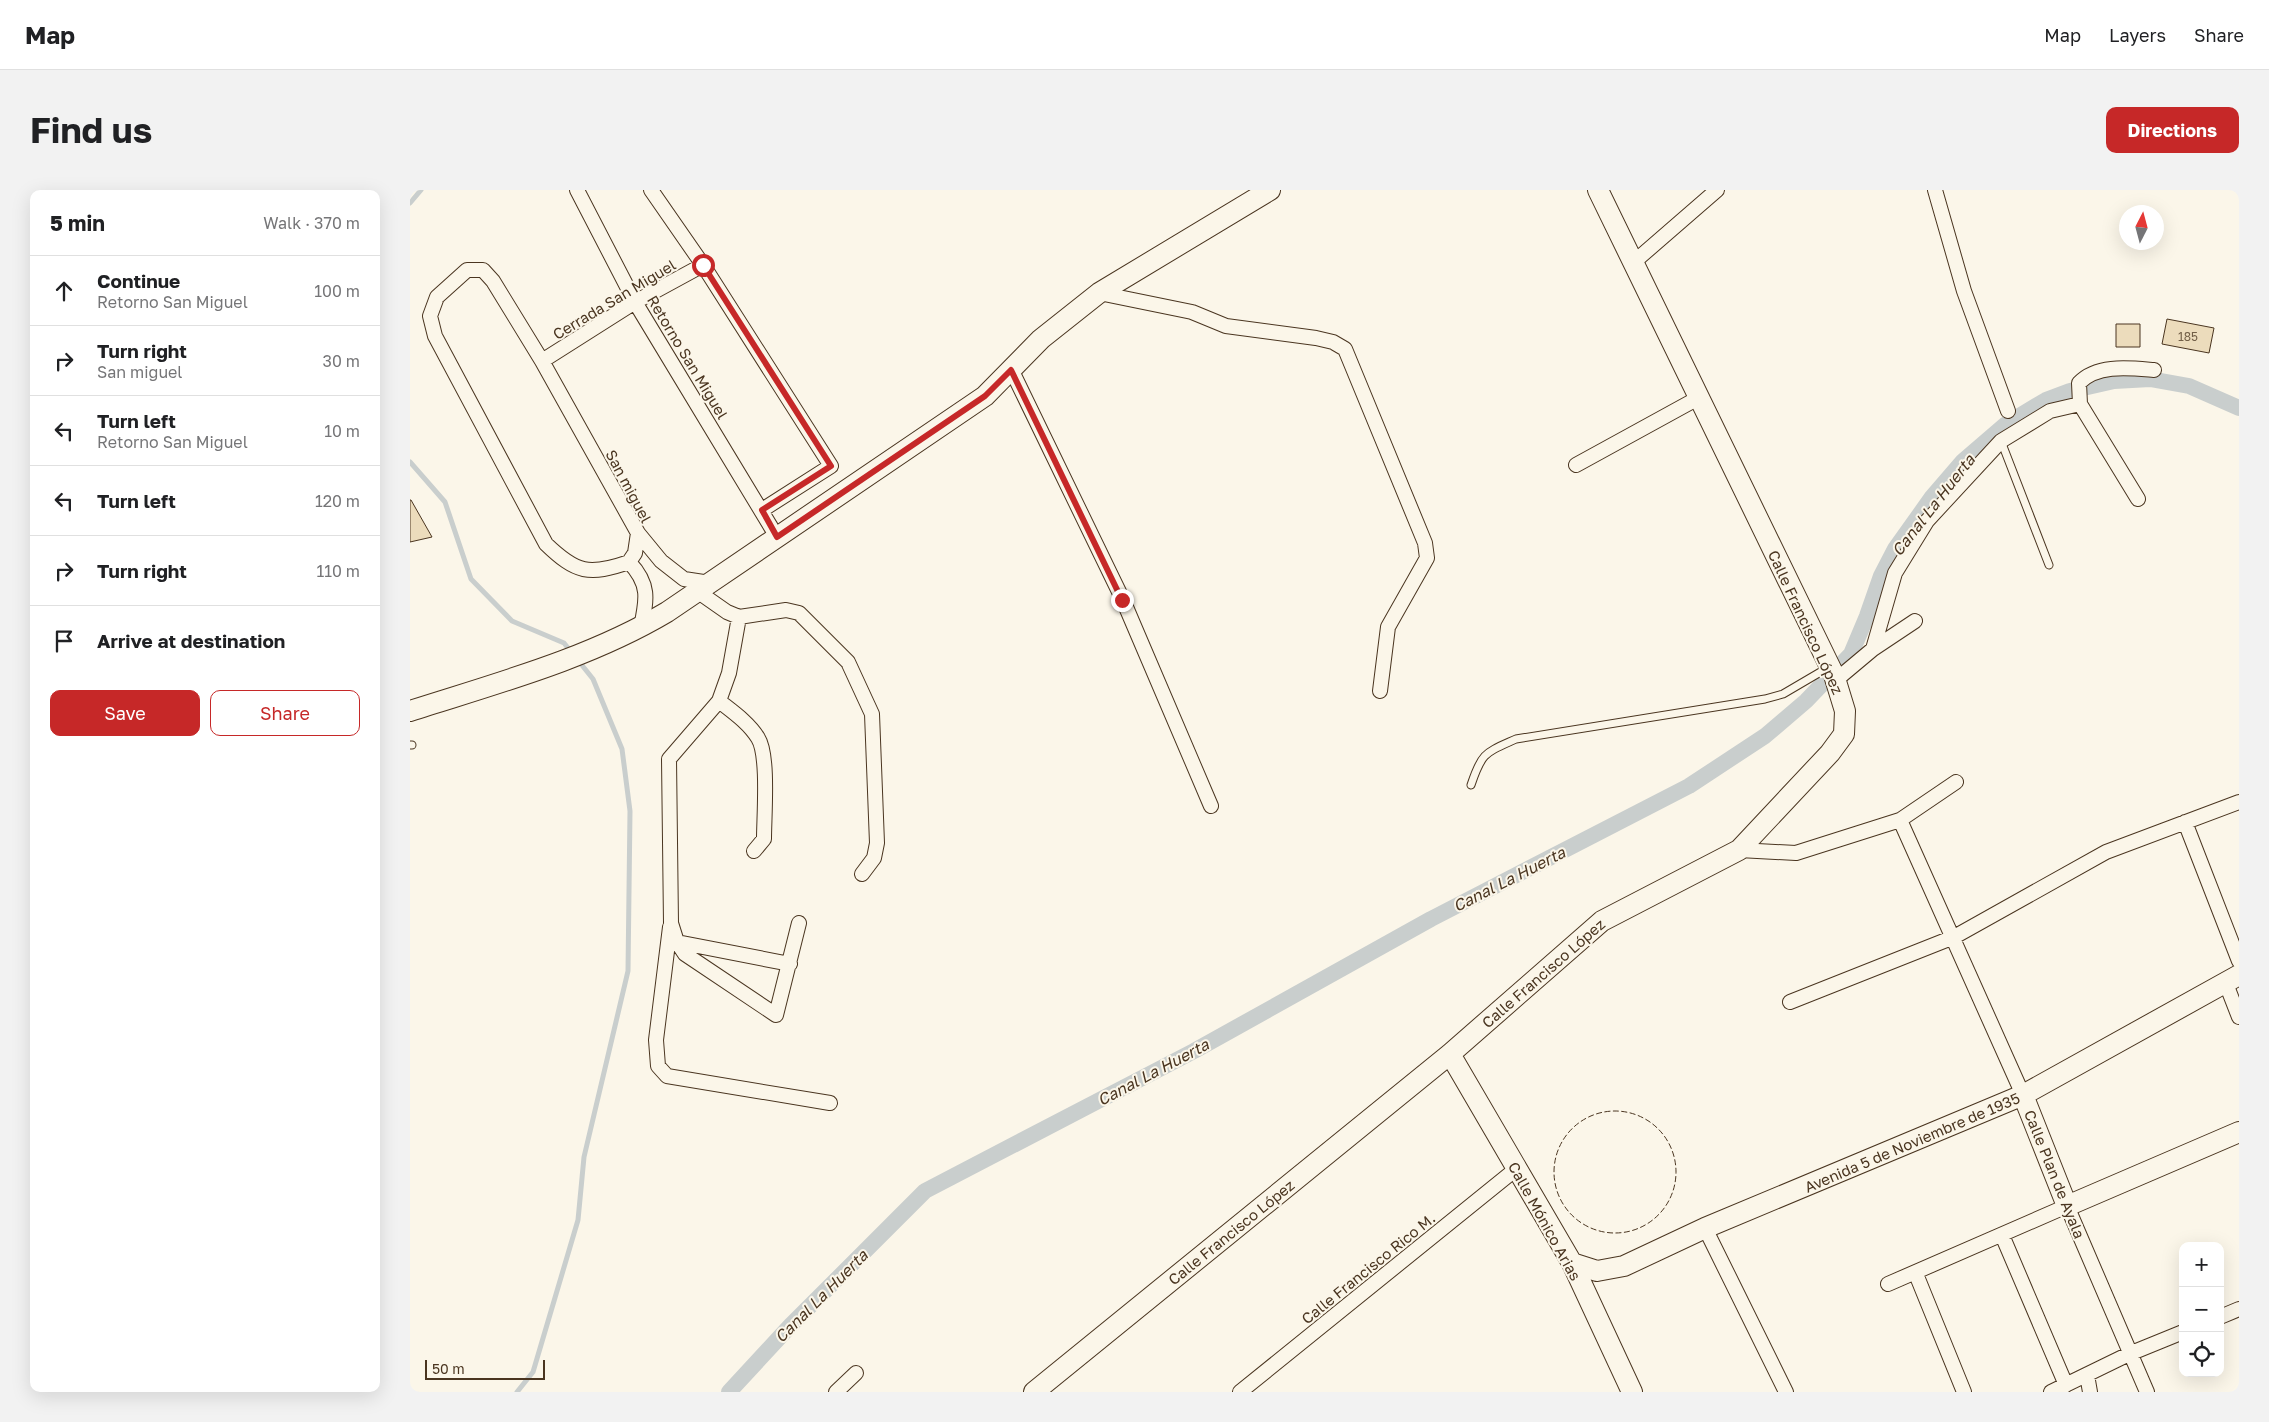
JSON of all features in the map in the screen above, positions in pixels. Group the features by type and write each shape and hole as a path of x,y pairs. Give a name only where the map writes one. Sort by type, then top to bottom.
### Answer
{"street":[{"name":"Retorno San Miguel","path":"577,190 635,302 777,537"},
{"path":"651,190 703,265 831,466 762,510"},
{"path":"410,711 564,660 641,627 704,587 985,396 1041,339 1099,293 1270,190"},
{"name":"Calle Francisco López","path":"1034,1392 1450,1054 1602,921 1739,850 1830,753 1844,734 1845,711 1833,673 1598,190"},
{"path":"1634,262 1717,190"},
{"path":"1935,190 1964,290 2008,411"},
{"name":"Cerrada San Miguel","path":"542,361 635,302 703,265"},
{"name":"San miguel","path":"467,270 483,270 493,281 542,361 638,533 635,553 629,562 591,572 563,561 546,544 435,336 430,316 437,297 467,270"},
{"path":"1099,293 1192,312 1226,326 1316,338 1333,342 1345,350 1425,544 1427,558 1388,627 1380,691"},
{"path":"1873,649 1895,573 1927,521 2001,441 2079,394 2087,374 2130,368 2154,370"},
{"path":"1011,370 1122,600 1211,806"},
{"path":"2079,394 2138,499"},
{"path":"1576,464 1700,397"},
{"path":"638,533 661,560 684,579 704,587 727,612 740,617 786,610 799,613 848,662 872,714 877,843 874,858 862,874"},
{"path":"629,562 641,574 646,602 641,627"},
{"path":"740,617 729,673 719,701 669,759 670,923 656,1040 658,1066 667,1076 830,1103"},
{"path":"1833,673 1915,621"},
{"path":"719,701 750,726 760,740 764,761 764,839 754,851"},
{"path":"1739,850 1796,853 1900,820 1956,782"},
{"path":"1790,1002 1954,937 2106,852 2239,802"},
{"name":"Calle Plan de Ayala","path":"1900,820 1954,937 2023,1095 2129,1354 2147,1392"},
{"path":"2184,822 2239,961"},
{"path":"670,923 677,942 685,954 776,1014 799,923"},
{"path":"677,942 790,964"},
{"path":"2232,978 2239,1017"},
{"name":"Avenida 5 de Noviembre de 1935","path":"1572,1263 1597,1271 1624,1266 1705,1228 2023,1095 2232,978"},
{"name":"Calle Mónico Arias","path":"1450,1054 1572,1263 1632,1392"},
{"path":"1888,1284 1916,1274 2068,1206 2237,1138"},
{"name":"Calle Francisco Rico M.","path":"1240,1392 1516,1169"},
{"path":"1705,1228 1786,1392"},
{"path":"2002,1235 2066,1385"},
{"path":"1916,1274 1964,1392"},
{"path":"2224,1316 2237,1314"},
{"path":"2051,1392 2129,1354 2179,1334"},
{"path":"836,1392 856,1373"},
{"path":"2087,1375 2090,1392"}],"lane":[{"path":"2001,441 2049,565"},
{"path":"1471,785 1479,762 1486,753 1516,739 1765,699 1783,694 1833,673"}],"building":[{"path":"2167,319 2214,328 2209,353 2162,344"},
{"path":"2116,324 2140,324 2140,347 2116,347"},
{"path":"411,500 432,537 410,542"}],"waterway":[{"path":"410,203 421,190"},
{"name":"Canal La Huerta","path":"729,1392 790,1326 925,1191 1194,1051 1431,919 1689,786 1765,736 1806,701 1851,654 1881,576 1895,549 1932,497 1963,461 2006,424 2046,400 2070,391 2114,381 2150,379 2189,386 2239,408"},
{"path":"410,462 445,502 471,579 512,621 564,643 572,653"},
{"path":"517,1392 533,1372 578,1220 584,1157 628,971 630,811 622,749 593,679 577,659"}],"fence":[{"path":"1615,1111 1639,1115 1658,1129 1672,1148 1676,1172 1672,1196 1658,1215 1639,1229 1615,1233 1591,1229 1572,1215 1558,1196 1554,1172 1558,1148 1572,1129 1591,1115 1615,1111"}],"route":[{"path":"703,265 831,466 762,510 777,537 985,396 1011,370 1122,600"}]}
